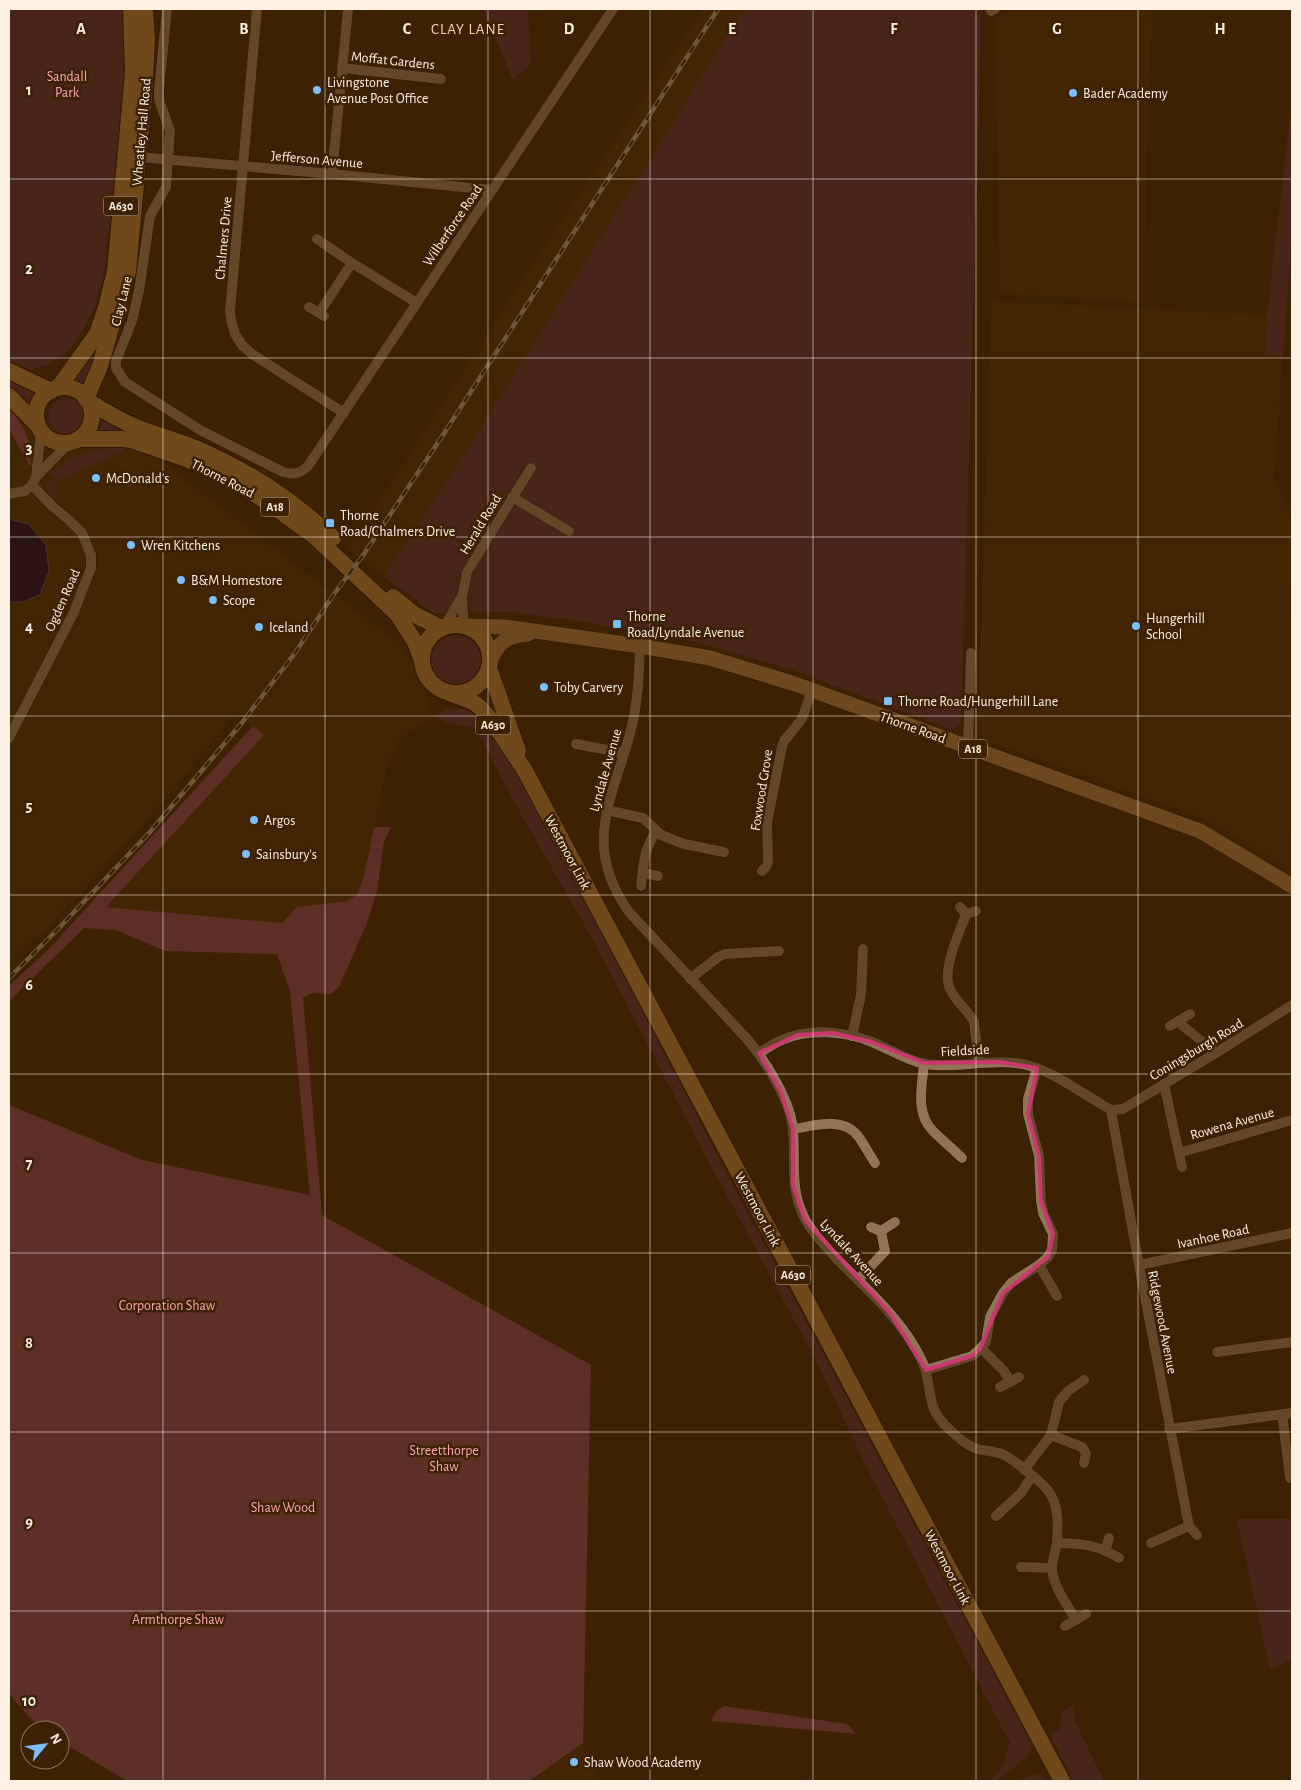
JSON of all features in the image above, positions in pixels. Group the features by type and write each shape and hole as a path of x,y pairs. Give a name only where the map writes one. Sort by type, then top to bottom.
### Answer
{"highway":[{"name":"Wheatley Hall Road","path":"54,390 97,334 115,271 132,82 131,9"},
{"name":"Wheatley Hall Road","path":"87,400 100,366 128,271 148,39 145,9"},
{"path":"9,371 54,390 74,389 87,400 92,411 91,422 86,432 74,441 53,441 9,396"},
{"path":"40,428 36,416 38,406 43,397 54,390"},
{"name":"Thorne Road","path":"87,400 112,416 137,428 202,451 277,491 313,519 405,608 425,621 442,627"},
{"name":"Thorne Road","path":"74,441 134,440 189,460 240,485 314,536 397,614 415,642 421,658"},
{"name":"A18","path":"442,627 454,624 465,626"},
{"path":"465,626 481,636 487,645 489,665"},
{"path":"421,658 427,640 442,627"},
{"name":"A18","path":"421,658 424,674 431,684 451,694 467,692 476,688 482,682 489,665"},
{"name":"Westmoor Link","path":"489,665 524,770"},
{"name":"Westmoor Link","path":"451,694 476,704 485,713 524,770 1062,1781"}],"main road":[{"name":"A18","path":"465,626 506,627 545,632"},
{"name":"A18","path":"489,665 494,652 507,638 514,635 545,632"},
{"name":"Thorne Road","path":"545,632 710,658 812,690 1200,831 1292,886"}],"street":[{"name":"Clay Lane","path":"167,9 159,89 159,100 170,131 166,187 150,216 139,291 132,321 116,360 116,368 125,382 200,430 283,472 293,475 302,472 314,458"},
{"name":"Chalmers Drive","path":"257,9 230,320 235,334 242,345 252,354 344,414"},
{"path":"332,174 348,9"},
{"name":"Wilberforce Road","path":"314,458 613,9"},
{"name":"Moffat Gardens","path":"342,68 442,79"},
{"name":"Jefferson Avenue","path":"139,157 492,190"},
{"path":"317,238 352,263 417,303"},
{"path":"309,306 322,315 352,263"},
{"path":"34,481 40,428"},
{"path":"9,494 25,491 74,441"},
{"name":"Herald Road","path":"465,626 462,598 467,572 531,468"},
{"name":"Ogden Road","path":"9,738 74,612 91,568 90,555 82,533 52,506 34,481"},
{"path":"512,497 569,531"},
{"name":"Herald Road","path":"442,627 462,598"},
{"name":"Lyndale Avenue","path":"640,646 639,679 635,710 604,822 606,862 615,887 629,912 759,1053 781,1092 793,1129 794,1185 799,1206 813,1232 890,1313 917,1351 926,1370 933,1410 939,1420 966,1443 977,1449 1005,1455 1045,1486 1054,1501 1057,1517 1057,1543 1052,1568 1057,1587 1076,1620"},
{"path":"968,747 971,652"},
{"name":"Foxwood Grove","path":"762,871 768,862 767,822 782,748 784,741 802,720 812,690"},
{"path":"576,744 624,753"},
{"path":"606,810 637,816 649,822 661,836 684,844 724,852"},
{"path":"641,886 647,845 656,830"},
{"path":"643,873 658,876"},
{"path":"967,911 948,966 947,980 951,992 974,1022 979,1063"},
{"path":"852,1036 861,995 863,949"},
{"path":"690,979 718,957 725,954 779,952"},
{"name":"Coningsburgh Road","path":"1111,1110 1123,1109 1292,1005"},
{"path":"1190,1014 1174,1024 1216,1053"},
{"name":"Fieldside","path":"759,1053 782,1040 798,1035 834,1032 872,1042 904,1058 924,1064 942,1066 1017,1062 1037,1068 1111,1110"},
{"path":"924,1064 920,1097 923,1115 932,1130 962,1158"},
{"path":"926,1370 972,1356 981,1348 986,1342 990,1317 1003,1293 1012,1283 1039,1265 1048,1257 1052,1250 1053,1243 1050,1225 1040,1201 1038,1156 1028,1114 1028,1099 1037,1068"},
{"path":"1164,1084 1182,1166"},
{"name":"Ridgewood Avenue","path":"1111,1110 1138,1265 1189,1526"},
{"name":"Rowena Avenue","path":"1180,1152 1292,1120"},
{"path":"793,1129 829,1124 845,1126 858,1136 875,1163"},
{"path":"882,1231 895,1222"},
{"path":"871,1227 882,1231"},
{"path":"858,1280 884,1251 882,1231"},
{"name":"Ivanhoe Road","path":"1138,1265 1292,1233"},
{"path":"1039,1265 1057,1296"},
{"path":"1217,1352 1292,1342"},
{"path":"981,1348 1014,1379 1000,1387"},
{"path":"996,1516 1021,1492 1028,1473 1051,1435 1059,1402 1068,1391 1084,1380"},
{"path":"1169,1429 1287,1414 1290,1478"},
{"path":"1051,1435 1082,1448 1086,1454 1084,1463"},
{"path":"1151,1543 1189,1526 1198,1535"},
{"path":"1105,1550 1109,1538"},
{"path":"1057,1543 1088,1544 1105,1550 1119,1558"},
{"path":"1021,1567 1052,1568"},
{"path":"1065,1626 1086,1614"}],"highlighted area":[{"path":"833,1033 872,1042 924,1063 999,1062 1037,1068 1028,1114 1039,1156 1041,1201 1053,1234 1048,1257 1003,1293 980,1349 972,1356 926,1370 890,1313 805,1220 793,1185 793,1129 781,1092 759,1053 798,1035"}],"shaded area":[{"path":"703,9 744,9 464,454 384,577 348,549 536,259"},
{"name":"Bader Academy","path":"1012,9 1152,9 1146,167 1145,303 999,293 996,18"},
{"name":"Hungerhill School","path":"991,301 1267,315 1265,356 1283,357 1274,476 1290,515 1291,870 1207,820 978,738"},
{"path":"9,415 17,423 136,442 401,645 418,671 433,716 404,736 396,746 388,762 363,881 357,895 347,901 297,907 283,923 106,907 263,736 237,711 170,794 114,856 48,927 9,963"},
{"path":"9,519 29,524 46,545 49,571 40,595 22,602 9,602"},
{"name":"Shaw Wood Academy","path":"583,1743 599,1781 529,1781"}],"green space":[{"name":"Sandall Park","path":"9,9 121,9 126,37 126,82 104,273 95,307 78,338 66,353 52,363 30,370 9,361"},
{"path":"483,9 528,9 531,63 513,80"},
{"path":"744,9 982,9 961,723 953,730 793,670 693,641 578,621 511,612 434,613 384,577 464,454"},
{"path":"1292,99 1292,231 1283,357 1265,356 1267,315"},
{"path":"86,360 96,364 87,386 72,379"},
{"path":"9,378 40,392 36,396 31,412 9,391"},
{"path":"67,398 74,399 80,403 84,409 84,423 80,429 74,433 67,434 60,433 54,429 50,423 49,416 50,409 54,403 60,399"},
{"path":"9,407 20,422 29,442 31,468 9,429"},
{"path":"103,418 124,427 123,432 100,431"},
{"path":"125,443 126,450 61,480 50,475 50,473 73,457"},
{"path":"47,479 58,484 52,499 46,487"},
{"path":"451,635 461,635 474,642 481,655 481,665 474,678 461,685 451,685 442,681 435,674 431,665 431,655 435,646 442,639"},
{"path":"447,708 466,709 487,727 521,776 720,1161 1025,1731 1032,1748 1026,1758 996,1781 991,1781 1003,1765 1010,1743 865,1464 820,1368 703,1151 596,945 516,805 476,728 448,723 433,716"},
{"name":"Shaw Wood","path":"253,726 264,735 106,907 282,923 297,907 347,901 357,895 364,876 374,827 391,827 384,841 377,891 367,923 339,987 330,994 312,993 303,998 322,1215 591,1365 583,1743 529,1781 127,1781 70,1747 70,1720 32,1720 9,1694 9,1105 142,1160 310,1195 290,991 277,954 165,951 116,930 84,928 9,1001 9,986 50,948"},
{"path":"1237,1519 1292,1519 1292,1659 1270,1670"},
{"path":"1074,1705 1075,1722 1104,1781 1074,1781 1050,1736 1059,1730 1063,1711"},
{"path":"724,1706 847,1724 856,1734 711,1721 716,1711"},
{"path":"1036,1774 1050,1781 1017,1781"}],"railway":[{"path":"9,978 150,832 241,724 295,653 439,441 718,9"}],"place":[{"name":"Livingstone Avenue Post Office","path":"317,90"},
{"name":"Bader Academy","path":"1073,93"},
{"name":"McDonald's","path":"96,478"},
{"name":"Thorne Road/Chalmers Drive","path":"330,523"},
{"name":"Wren Kitchens","path":"131,545"},
{"name":"B&M Homestore","path":"181,580"},
{"name":"Scope","path":"213,600"},
{"name":"Thorne Road/Lyndale Avenue","path":"617,624"},
{"name":"Hungerhill School","path":"1136,626"},
{"name":"Iceland","path":"259,627"},
{"name":"Toby Carvery","path":"544,687"},
{"name":"Thorne Road/Hungerhill Lane","path":"888,701"},
{"name":"Argos","path":"254,820"},
{"name":"Sainsbury's","path":"246,854"},
{"name":"Shaw Wood Academy","path":"574,1762"}],"district":[{"name":"CLAY LANE","path":"468,29"}],"park label":[{"name":"Corporation Shaw","path":"167,1305"},
{"name":"Streetthorpe Shaw","path":"444,1458"},
{"name":"Armthorpe Shaw","path":"178,1619"}]}
